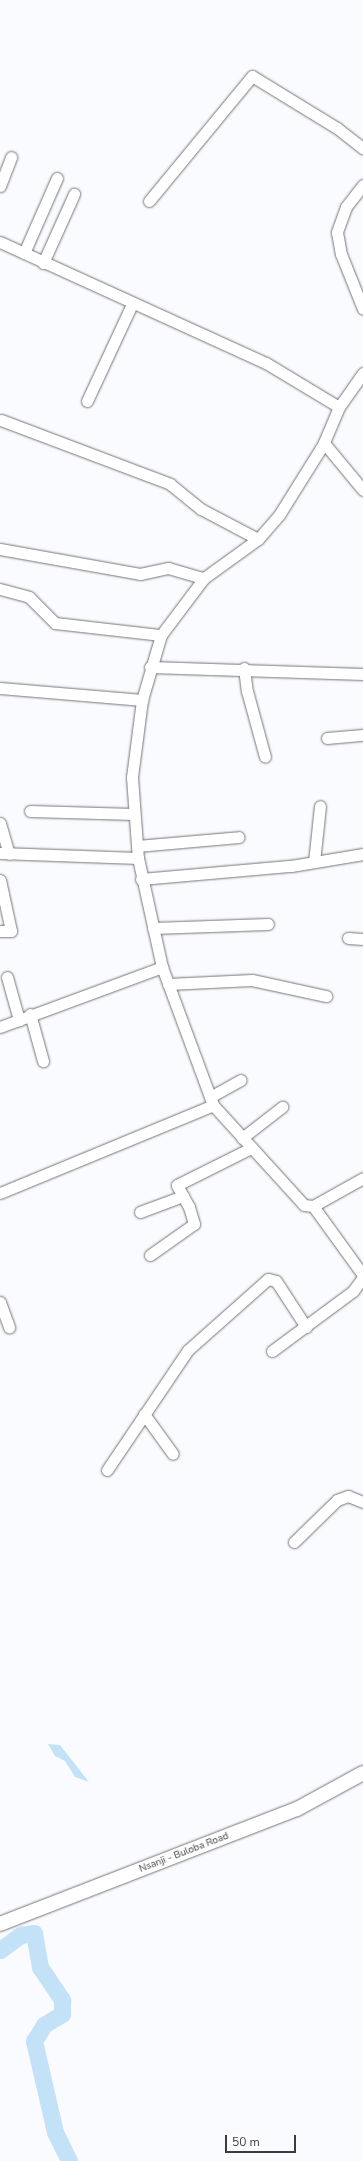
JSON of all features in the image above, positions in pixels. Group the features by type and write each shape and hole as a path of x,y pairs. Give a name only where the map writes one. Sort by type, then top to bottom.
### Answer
{"main road":[{"name":"Nsanji - Buloba Road","path":"0,1924 296,1809 363,1773"}],"street":[{"path":"150,201 252,76 337,128 363,148"},
{"path":"0,186 11,156"},
{"path":"24,253 57,178"},
{"path":"363,185 346,207 337,232 341,254 363,309"},
{"path":"43,263 74,194"},
{"path":"0,242 132,304 266,363 339,407"},
{"path":"87,401 132,304"},
{"path":"363,373 339,407 324,443 294,493 258,539 204,578 161,635 150,667 142,700 132,777 134,814 141,879 162,967 211,1101 242,1138 304,1205 313,1206 363,1178"},
{"path":"1,420 170,484 201,509 258,539"},
{"path":"324,443 363,490"},
{"path":"0,549 140,574 168,568 204,578"},
{"path":"0,589 29,596 55,623 161,635"},
{"path":"150,667 244,668 363,674"},
{"path":"244,668 247,691 265,757"},
{"path":"0,688 142,700"},
{"path":"327,738 363,735"},
{"path":"314,862 320,806"},
{"path":"30,811 134,814"},
{"path":"0,823 4,853 138,858"},
{"path":"137,846 239,837"},
{"path":"141,879 291,866 363,854"},
{"path":"0,880 10,931 0,931"},
{"path":"153,928 268,924"},
{"path":"348,938 363,939"},
{"path":"0,1027 30,1014 162,967"},
{"path":"7,977 19,1020"},
{"path":"168,984 252,980 326,996"},
{"path":"30,1014 43,1061"},
{"path":"0,1194 211,1101 240,1080"},
{"path":"242,1138 282,1107"},
{"path":"150,1255 194,1224 177,1185 251,1148"},
{"path":"140,1212 183,1196"},
{"path":"272,1351 353,1292 363,1276 313,1206"},
{"path":"107,1470 188,1350 268,1279 276,1281 306,1326"},
{"path":"0,1302 9,1327"},
{"path":"144,1414 173,1454"},
{"path":"294,1542 337,1500 348,1496 363,1502"}],"water":[{"path":"48,1744 60,1745 89,1782 75,1777 65,1761 55,1756"}],"waterway":[{"path":"0,1950 21,1935 34,1933 40,1967 62,2000 62,2014 44,2025 34,2041 55,2132 69,2161"}]}
